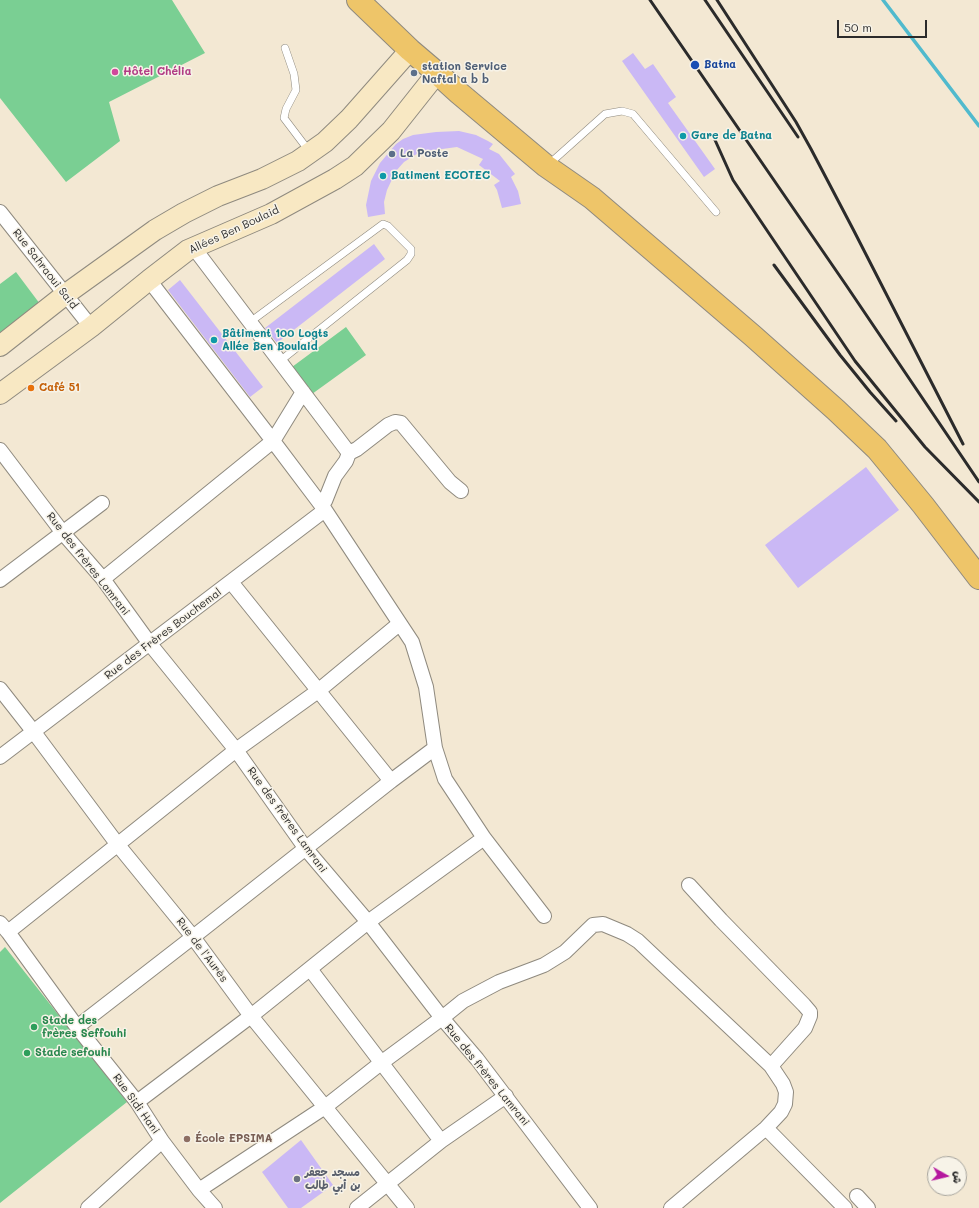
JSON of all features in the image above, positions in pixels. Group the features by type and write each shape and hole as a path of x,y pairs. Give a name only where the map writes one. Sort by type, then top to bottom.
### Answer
{"main road":[{"path":"366,2 410,50 459,93 546,166 592,198 753,336 836,410 877,449 923,504 979,578"},
{"path":"0,346 66,294 155,230 218,196 262,179 298,161 325,142 349,119 410,50"},
{"name":"Allées Ben Boulaid","path":"0,394 91,327 148,280 188,250 271,214 335,180 355,166 391,131 437,73"}],"street":[{"name":"Rue Sahraoui Said","path":"0,212 91,327"},
{"path":"194,248 349,453"},
{"path":"148,280 325,506 412,642 426,688 436,748 445,779 484,838 544,916"},
{"path":"103,579 273,441 304,392"},
{"path":"325,506 335,476 346,461 349,453 388,425 395,422 401,423 450,482 461,491"},
{"name":"Rue des frères Lamrani","path":"0,450 63,533 103,579 150,644 236,750 306,849 368,922 442,1018 477,1059 590,1208"},
{"path":"0,580 102,503"},
{"name":"Rue des Frères Bouchemal","path":"0,757 231,582 325,506"},
{"path":"231,582 391,781"},
{"path":"4,927 118,845 236,750 318,691 400,624"},
{"name":"Rue de l'Aurès","path":"0,689 34,731 118,845 193,937 251,1016 407,1208"},
{"path":"77,1027 391,781 436,748"},
{"path":"137,1102 251,1016 368,922 484,838"},
{"path":"689,885 810,1012 805,1028 771,1066"},
{"path":"199,1190 325,1107 463,1001 493,985 544,965 565,952 593,925 603,924 627,934 638,941 771,1066 783,1084 786,1092 785,1104 781,1112 766,1128 671,1208"},
{"name":"Rue Sidi Hani","path":"4,927 77,1027 137,1102 162,1141 199,1190 215,1208"},
{"path":"310,969 441,1141"},
{"path":"356,1208 441,1141 506,1096"},
{"path":"766,1128 845,1208"},
{"path":"88,1208 162,1141"},
{"path":"857,1196 868,1208"}],"lane":[{"path":"285,48 294,74 296,90 286,109 284,118 311,152"},
{"path":"546,166 605,114 622,111 633,114 716,212"},
{"path":"250,322 383,224 388,226 411,249 411,254 408,260 280,361"}],"green space":[{"path":"0,0 172,0 205,53 109,102 120,141 66,182 0,98"},
{"path":"16,272 40,304 0,334 0,284"},
{"path":"346,327 366,355 312,394 292,367"},
{"name":"Stade des frères Seffouhi","path":"5,947 127,1102 0,1203 0,952"}],"building":[{"name":"Gare de Batna","path":"633,53 645,69 653,64 676,97 668,103 715,169 704,177 622,61"},
{"path":"459,131 476,135 493,144 489,149 499,154 515,174 511,177 518,191 521,204 502,208 494,185 500,181 479,165 483,159 457,147 420,152 404,162 396,171 387,190 384,202 385,214 368,217 366,205 371,181 380,163 396,144 413,135"},
{"name":"Bâtiment 100 Logts Allée Ben Boulaid","path":"374,244 385,259 277,343 265,328"},
{"name":"Bâtiment 100 Logts Allée Ben Boulaid","path":"180,280 263,387 250,397 168,290"},
{"path":"866,467 899,510 798,588 765,545"},
{"name":"مسجد جعفر بن أبي طالب","path":"301,1140 333,1185 301,1208 288,1208 262,1172"}],"waterway":[{"path":"883,0 979,126"}],"railway":[{"path":"650,0 846,285 979,482"},
{"path":"705,0 798,137"},
{"path":"717,0 796,122 811,149 963,444"},
{"path":"715,140 733,180 855,361 925,447 979,502"},
{"path":"774,265 840,355 896,421"}],"place":[{"name":"Batna","path":"695,65"},
{"name":"Hôtel Chélia","path":"115,72"},
{"name":"station Service Naftal a b b","path":"414,73"},
{"name":"Gare de Batna","path":"683,136"},
{"name":"La Poste","path":"392,154"},
{"name":"Batiment ECOTEC","path":"383,176"},
{"name":"Bâtiment 100 Logts Allée Ben Boulaid","path":"214,340"},
{"name":"Café 51","path":"31,388"},
{"name":"Stade des frères Seffouhi","path":"34,1027"},
{"name":"Stade sefouhi","path":"27,1053"},
{"name":"École EPSIMA","path":"187,1139"},
{"name":"مسجد جعفر بن أبي طالب","path":"297,1179"}]}
